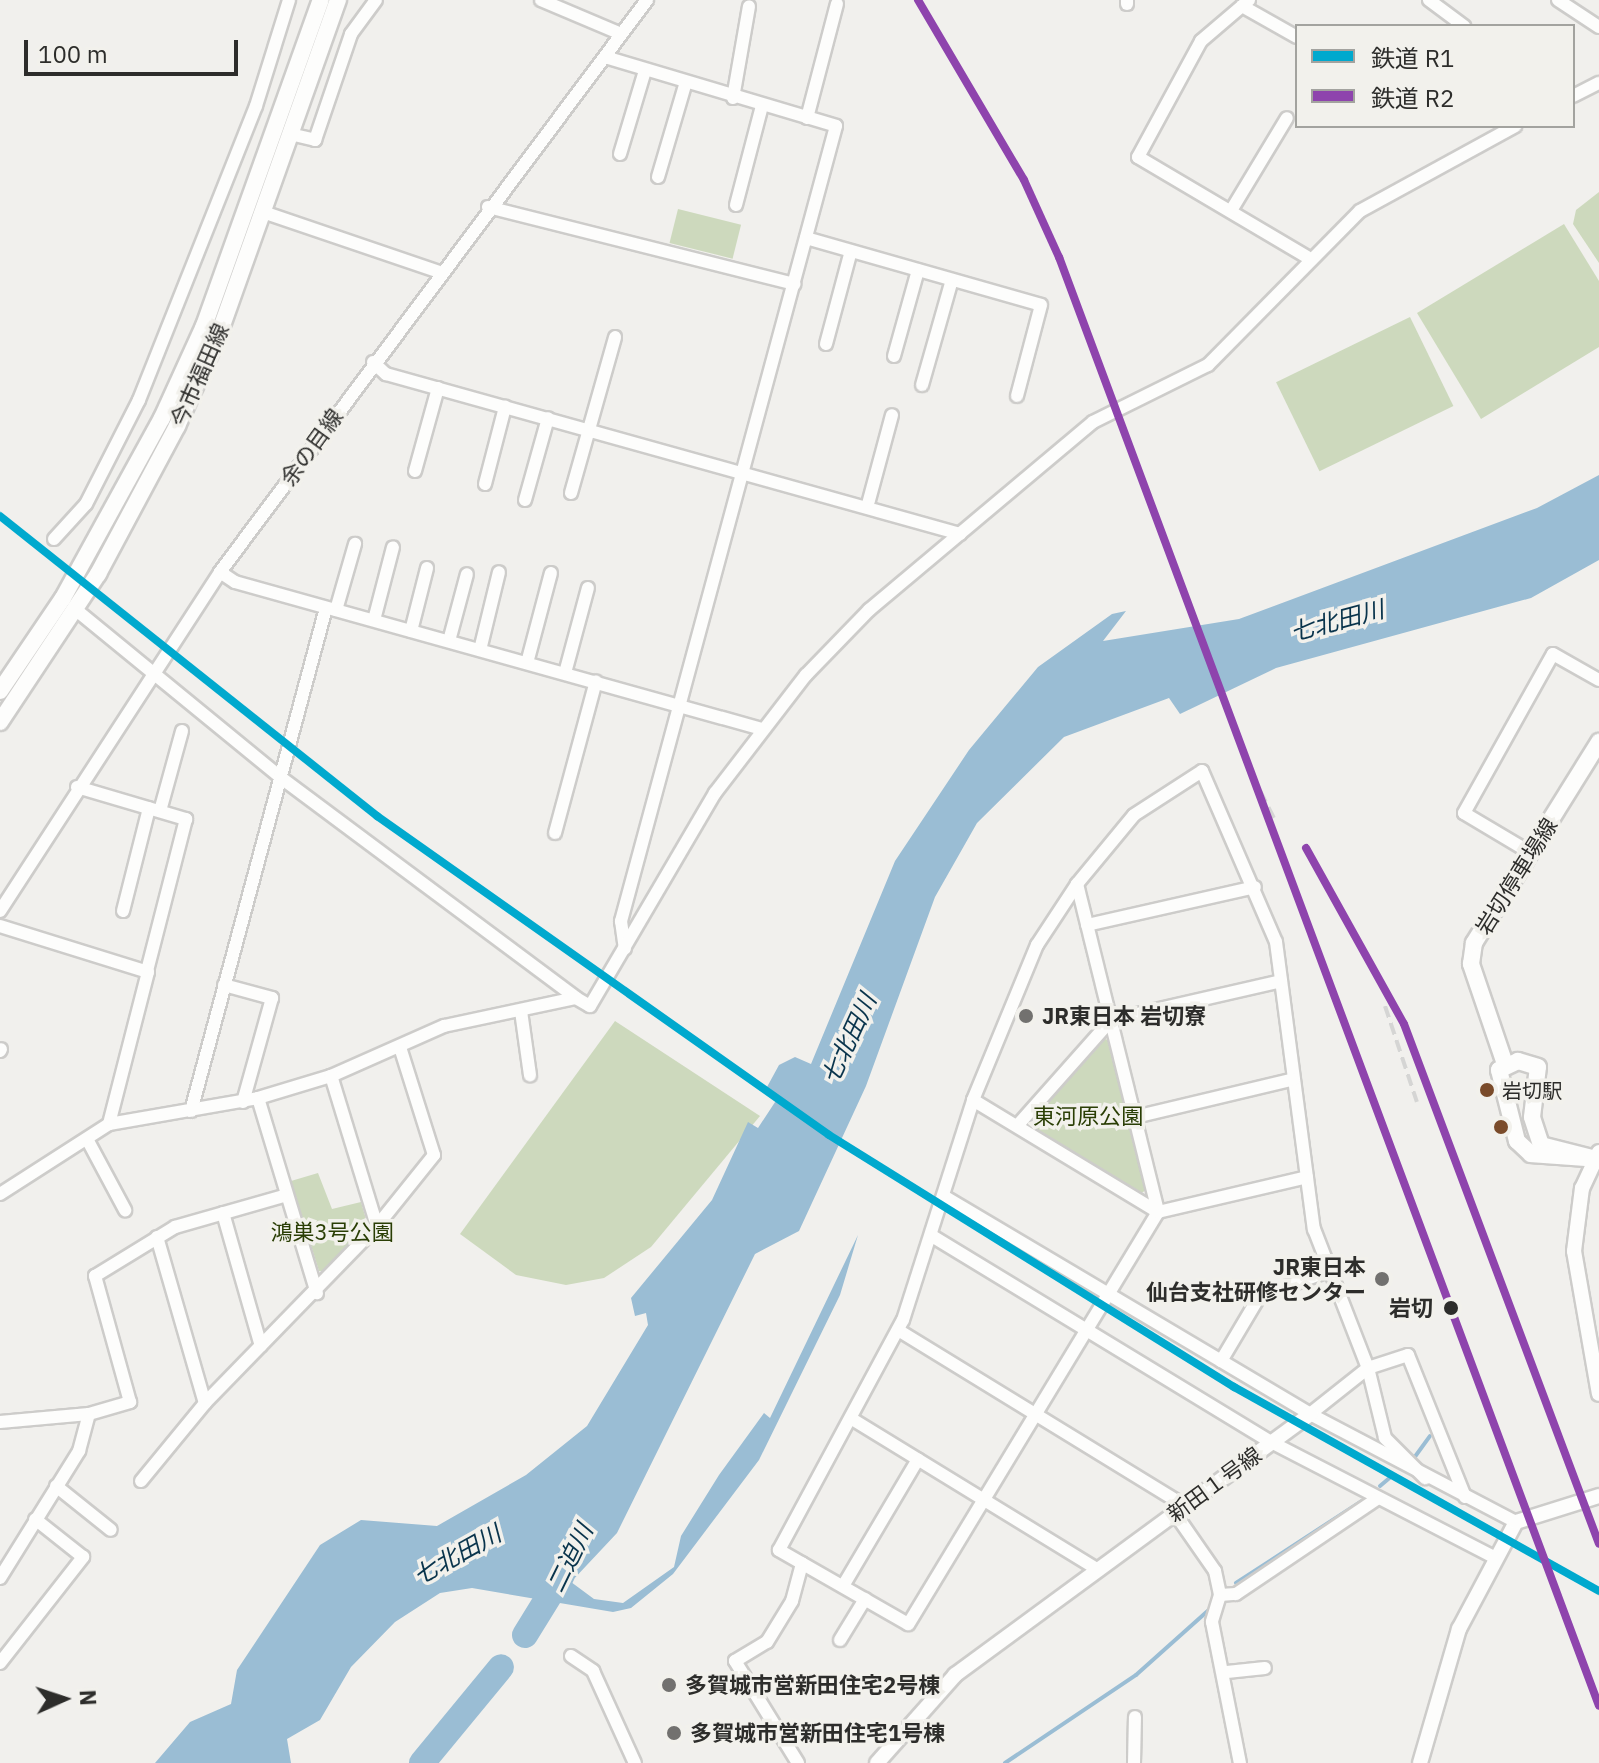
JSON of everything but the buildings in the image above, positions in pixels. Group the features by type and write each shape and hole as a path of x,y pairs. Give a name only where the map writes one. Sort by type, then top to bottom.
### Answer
{"main road":[{"name":"今市福田線","path":"0,691 63,598 174,392 321,0"},
{"name":"今市福田線","path":"0,722 75,609 177,426 263,212 338,0"},
{"name":"岩切停車場線","path":"1505,1064 1471,964 1474,943 1599,742"},
{"path":"1505,1064 1538,1067 1532,1117 1541,1145 1598,1157 1531,1154 1517,1141 1498,1091 1505,1064"}],"street":[{"path":"54,539 86,504 139,400 256,106 289,0"},
{"path":"290,134 315,140 351,34 376,0"},
{"name":"余の目線","path":"0,911 151,671 226,576 379,368 439,272 496,209 610,61 621,34 647,0"},
{"path":"1558,0 1599,27"},
{"path":"547,2 621,34"},
{"path":"1295,36 1245,2 1193,53 1138,157 1232,209 1307,257"},
{"path":"1437,2 1462,24"},
{"path":"807,118 837,4"},
{"path":"733,98 749,6"},
{"path":"610,61 644,74 836,126 621,921 625,949"},
{"path":"620,154 644,74"},
{"path":"1575,95 1599,83"},
{"path":"658,177 685,85"},
{"path":"736,205 762,106"},
{"path":"1232,209 1287,118"},
{"path":"75,609 280,777 590,1006 715,793 762,729 869,610 1093,422 1208,365 1307,257 1389,190 1489,132"},
{"path":"496,209 794,284"},
{"path":"263,212 439,272"},
{"path":"806,238 1041,305 1017,396"},
{"path":"826,344 851,251"},
{"path":"894,356 918,270"},
{"path":"922,385 952,280"},
{"path":"571,493 615,337"},
{"path":"379,368 505,407 868,504 960,534"},
{"path":"415,471 438,388"},
{"path":"485,484 505,407"},
{"path":"868,504 892,415"},
{"path":"525,500 548,418"},
{"path":"191,1111 280,777 331,609 355,544"},
{"path":"374,620 393,547"},
{"path":"411,631 427,568"},
{"path":"480,650 499,572"},
{"path":"527,663 551,573"},
{"path":"449,641 467,574"},
{"path":"226,576 331,609 762,729"},
{"path":"565,673 588,588"},
{"path":"1531,853 1464,813 1553,654 1599,680"},
{"path":"555,833 596,681"},
{"path":"123,911 182,731"},
{"path":"1077,884 1158,1212 908,1624 779,1550 898,1330 945,1197 973,1100 1037,945 1077,884 1134,815 1202,771 1255,887 1276,942 1314,1229 1368,1368 1385,1438 1425,1478"},
{"path":"77,787 186,819 109,1124"},
{"path":"1087,925 1255,887"},
{"path":"0,926 147,971"},
{"path":"1017,1126 1111,1020 1281,981"},
{"path":"224,985 272,998 243,1102"},
{"path":"0,1194 109,1124 258,1098 331,1076 444,1026 576,998"},
{"path":"521,1011 530,1075"},
{"path":"141,1481 205,1403 317,1293 377,1226 434,1155 400,1047"},
{"path":"331,1076 377,1226"},
{"path":"1135,1117 1294,1079"},
{"path":"258,1098 317,1293"},
{"path":"973,1100 1158,1212 1307,1177"},
{"path":"87,1139 125,1210"},
{"path":"1598,1157 1582,1188 1574,1251 1599,1394"},
{"path":"0,1422 89,1414 130,1402 95,1276 157,1237 223,1213 287,1195"},
{"path":"945,1197 1310,1414 1425,1478 1516,1522"},
{"path":"223,1213 261,1346"},
{"path":"932,1236 1271,1442 1494,1557"},
{"path":"157,1237 205,1403"},
{"path":"1221,1361 1259,1297 1331,1270"},
{"path":"898,1330 1179,1508 1215,1571 1220,1595 1212,1622 1227,1672 1240,1763"},
{"path":"1368,1368 1408,1355 1465,1497"},
{"name":"新田１号線","path":"877,1763 955,1675 1368,1368"},
{"path":"0,1578 79,1451 89,1414"},
{"path":"852,1419 1098,1570"},
{"path":"843,1586 918,1459"},
{"path":"56,1486 111,1530"},
{"path":"1420,1763 1459,1629 1494,1557 1516,1522 1599,1496"},
{"path":"1220,1595 1236,1594 1377,1499"},
{"path":"0,1663 83,1557 35,1519"},
{"path":"798,1763 735,1661 767,1642 792,1601 802,1563"},
{"path":"840,1640 865,1599"},
{"path":"571,1656 593,1671 635,1763"},
{"path":"1227,1672 1265,1668"},
{"path":"1134,1763 1135,1717"}],"green space":[{"path":"1599,192 1599,263 1573,224 1576,210"},
{"path":"678,209 741,225 733,259 670,243"},
{"path":"1564,224 1599,281 1599,347 1481,419 1417,313"},
{"path":"1410,317 1453,406 1319,471 1276,382"},
{"path":"615,1021 760,1116 651,1247 604,1278 566,1285 516,1275 460,1234"},
{"name":"東河原公園","path":"1100,1038 1109,1040 1146,1190 1140,1194 1030,1125"},
{"name":"鴻巣3号公園","path":"318,1173 332,1209 361,1202 366,1219 328,1271 319,1271 291,1181"}],"water":[{"name":"七北田川","path":"1599,475 1599,560 1531,598 1276,668 1180,714 1169,698 1064,737 977,823 935,897 866,1086 799,1231 755,1254 617,1533 571,1582 594,1599 623,1603 674,1567 681,1536 719,1475 764,1413 770,1418 858,1235 840,1295 759,1460 673,1574 631,1608 613,1612 472,1588 440,1593 395,1622 351,1667 320,1720 287,1739 291,1763 155,1763 190,1722 231,1704 237,1670 320,1545 361,1520 437,1526 526,1475 587,1426 648,1325 646,1313 635,1316 631,1298 712,1200 748,1122 758,1128 779,1096 767,1087 779,1065 795,1057 811,1064 895,861 969,750 1038,667 1112,614 1126,611 1103,641 1239,619 1537,508"}],"waterway":[{"path":"1414,1458 1430,1436"},
{"path":"1380,1486 1393,1475"},
{"path":"1236,1583 1362,1501"},
{"name":"二迫川","path":"525,1635 562,1575"},
{"path":"1005,1763 1136,1675 1211,1608"},
{"name":"二迫川","path":"422,1763 501,1667"}],"railway":[{"path":"1244,759 1276,822"},
{"path":"1385,1006 1417,1102"}],"rail line":[{"name":"R2","path":"918,0 1024,180 1059,257 1599,1706"},
{"name":"R1","path":"0,516 377,816 829,1135 1234,1387 1599,1591"},
{"name":"R2","path":"1306,848 1404,1024 1599,1544"}],"place":[{"name":"JR東日本 岩切寮","path":"1026,1016"},
{"name":"岩切駅","path":"1487,1090"},
{"name":"JR東日本 仙台支社研修センター","path":"1382,1279"},
{"name":"岩切","path":"1451,1308"},
{"name":"多賀城市営新田住宅2号棟","path":"669,1685"},
{"name":"多賀城市営新田住宅1号棟","path":"674,1733"}]}
